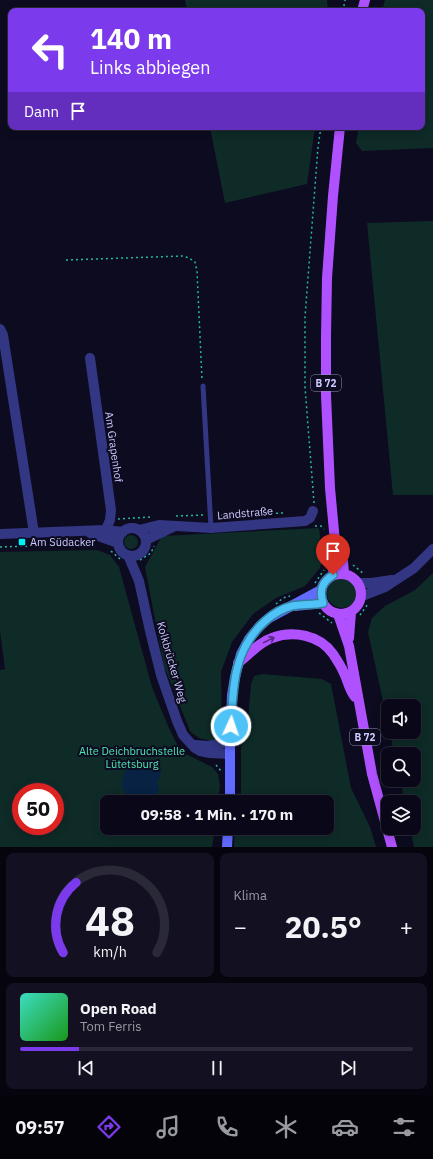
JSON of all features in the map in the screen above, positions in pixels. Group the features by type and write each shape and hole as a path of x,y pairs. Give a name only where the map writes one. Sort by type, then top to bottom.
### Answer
{"main road":[{"name":"B 72","path":"330,571 335,542 330,480 326,395 327,278 340,130"},
{"name":"B 72","path":"335,542 343,562 344,573"},
{"path":"330,571 344,573 355,578 359,583 362,589 362,596 356,608 351,612 338,614 326,608 323,603 321,590 330,571"},
{"path":"230,795 232,695 238,663 249,639 269,618 321,590"},
{"path":"291,606 323,603"},
{"name":"B 72","path":"349,646 351,612"},
{"name":"B 72","path":"338,614 349,646 372,774 392,847"},
{"path":"238,663 258,646 272,638 286,634 298,634 313,638 324,644 332,652 343,672 350,691 358,700"},
{"path":"227,847 228,835"}],"street":[{"path":"0,329 3,335 34,532"},
{"name":"Am Grapenhof","path":"90,358 111,510 110,520 102,537"},
{"name":"Landstraße","path":"139,530 172,522 211,528 305,521 310,518 313,511"},
{"name":"Landstraße","path":"146,540 172,522"},
{"path":"102,537 123,532 131,528 139,530 145,536 146,540 144,548 139,554 125,558 118,543 120,535 123,532"},
{"path":"0,534 34,532 87,532 118,543"},
{"path":"362,596 385,587 396,580 414,568 433,549"},
{"name":"Kolkbrücker Weg","path":"139,554 139,581 161,675 177,721 184,735 191,744"},
{"name":"Kolkbrücker Weg","path":"125,558 139,581"},
{"path":"359,583 396,580"},
{"path":"191,744 208,746 230,742"},
{"path":"191,744 215,758 230,754"}],"lane":[{"path":"203,386 211,528"}],"path":[{"path":"313,511 314,502 306,387 305,316 321,130"},
{"path":"66,260 183,256 196,262 203,386"},
{"path":"172,522 210,515 281,512 286,513 291,522"},
{"path":"120,519 156,517"},
{"path":"311,526 321,526 325,531"},
{"path":"0,547 102,537"},
{"path":"109,550 125,558"},
{"path":"310,596 309,590 330,571"},
{"path":"272,606 283,598 296,594"}],"green space":[{"path":"185,0 327,0 328,8 186,8"},
{"path":"385,0 433,0 433,148 362,151 356,143 358,130 425,130 425,8 383,8"},
{"path":"211,130 315,130 307,184 225,203"},
{"path":"433,221 433,495 393,495 367,223"},
{"path":"319,528 323,559 320,568 305,586 276,598 253,614 232,642 221,672 222,727 216,741 205,740 196,736 190,731 164,666 145,567 162,536"},
{"path":"128,535 134,535 138,539 138,545 134,549 128,549 124,545 124,539"},
{"path":"97,550 110,555 119,567 152,687 168,726 182,752 212,767 218,774 220,786 219,795 100,795 100,835 214,835 212,847 0,847 0,670 5,669 0,631 0,552"},
{"path":"433,573 433,847 414,847 411,835 421,835 421,795 403,795 402,787 421,787 421,747 393,747 391,739 421,739 421,699 383,699 368,632 372,618 385,606 415,590"},
{"path":"342,578 352,583 357,593 352,603 342,608 332,603 327,593 332,583"},
{"path":"262,674 322,679 331,684 351,788 370,827 376,847 234,847 235,835 334,835 334,795 241,795 241,747 247,732 251,684 254,676"}],"water":[{"name":"Alte Deichbruchstelle Lütetsburg","path":"137,762 150,764 162,770 157,783 159,788 157,795 126,795 121,784 125,771"}],"place":[{"name":"Am Südacker","path":"22,542"}],"route":[{"path":"231,726 232,695 235,677 241,654 249,639 260,626 280,611 291,606 323,603 321,597 323,584 333,575"}]}
